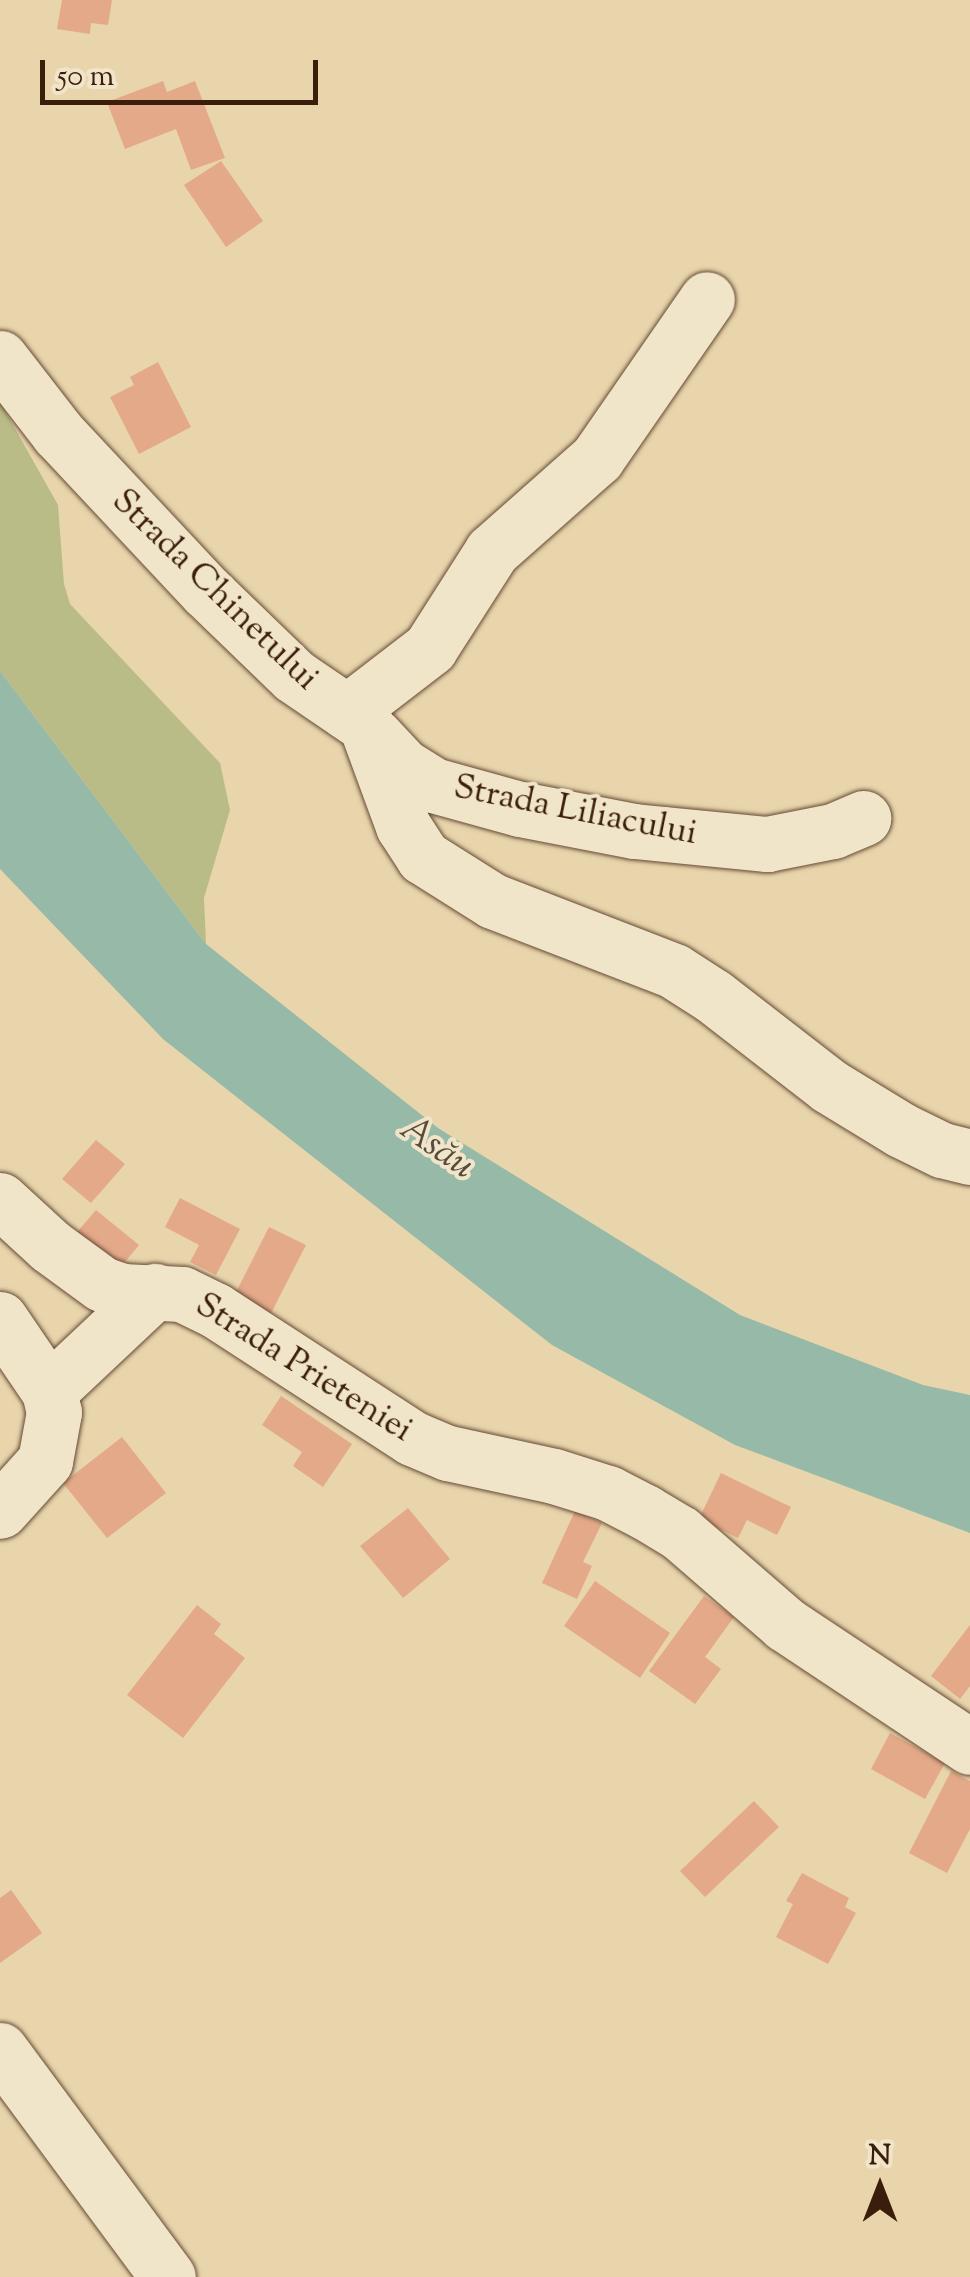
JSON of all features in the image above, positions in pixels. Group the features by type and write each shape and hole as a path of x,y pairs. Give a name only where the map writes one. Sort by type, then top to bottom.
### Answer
{"street":[{"path":"707,300 598,458 492,550 430,648 356,718 404,826 423,857 451,878 508,908 674,971 713,996 829,1086 900,1130 970,1157"},
{"name":"Strada Chinetului","path":"0,358 58,433 206,591 294,676 356,718"},
{"name":"Strada Liliacului","path":"356,718 402,766 433,784 520,808 634,831 767,844 833,831 863,818"},
{"name":"Strada Prieteniei","path":"0,1200 50,1246 102,1284 122,1291 182,1294 215,1310 412,1438 448,1454 554,1476 645,1512 680,1533 785,1624 970,1747"},
{"path":"49,1391 156,1291"},
{"path":"0,1319 49,1391 54,1412 45,1462 0,1510"},
{"path":"0,2050 168,2277"}],"green space":[{"path":"0,402 58,505 64,584 70,604 220,763 230,810 204,898 206,944 0,671"}],"water":[{"name":"Asău","path":"0,671 206,944 438,1128 740,1315 923,1385 970,1395 970,1533 735,1445 552,1345 163,1039 0,869"}],"building":[{"path":"62,0 112,0 108,25 91,23 90,34 57,29"},
{"path":"163,81 167,92 195,81 225,158 191,170 176,129 125,149 107,102"},
{"path":"221,161 263,221 226,247 184,185"},
{"path":"158,362 191,427 139,454 110,397 134,385 130,377"},
{"path":"96,1140 125,1164 91,1203 62,1179"},
{"path":"180,1198 240,1229 216,1275 190,1262 199,1245 165,1227"},
{"path":"96,1210 139,1245 115,1274 72,1238"},
{"path":"269,1227 306,1245 266,1323 230,1304"},
{"path":"281,1396 352,1444 323,1487 293,1466 302,1452 262,1425"},
{"path":"122,1437 166,1493 107,1538 63,1483"},
{"path":"721,1473 791,1507 777,1535 747,1520 738,1538 699,1519"},
{"path":"408,1508 450,1559 403,1598 360,1546"},
{"path":"575,1511 602,1523 583,1562 592,1566 577,1599 542,1583"},
{"path":"595,1581 670,1633 640,1678 564,1626"},
{"path":"704,1596 734,1617 705,1657 721,1669 695,1704 649,1671"},
{"path":"197,1605 221,1624 214,1634 245,1658 183,1738 127,1695"},
{"path":"970,1625 970,1686 960,1699 931,1676"},
{"path":"890,1733 945,1763 925,1799 871,1769"},
{"path":"951,1771 970,1781 970,1829 947,1873 909,1853"},
{"path":"754,1801 779,1827 705,1897 680,1871"},
{"path":"802,1873 849,1898 845,1907 856,1913 828,1964 776,1937 793,1904 786,1901"},
{"path":"11,1890 42,1933 0,1963 0,1898"}]}
